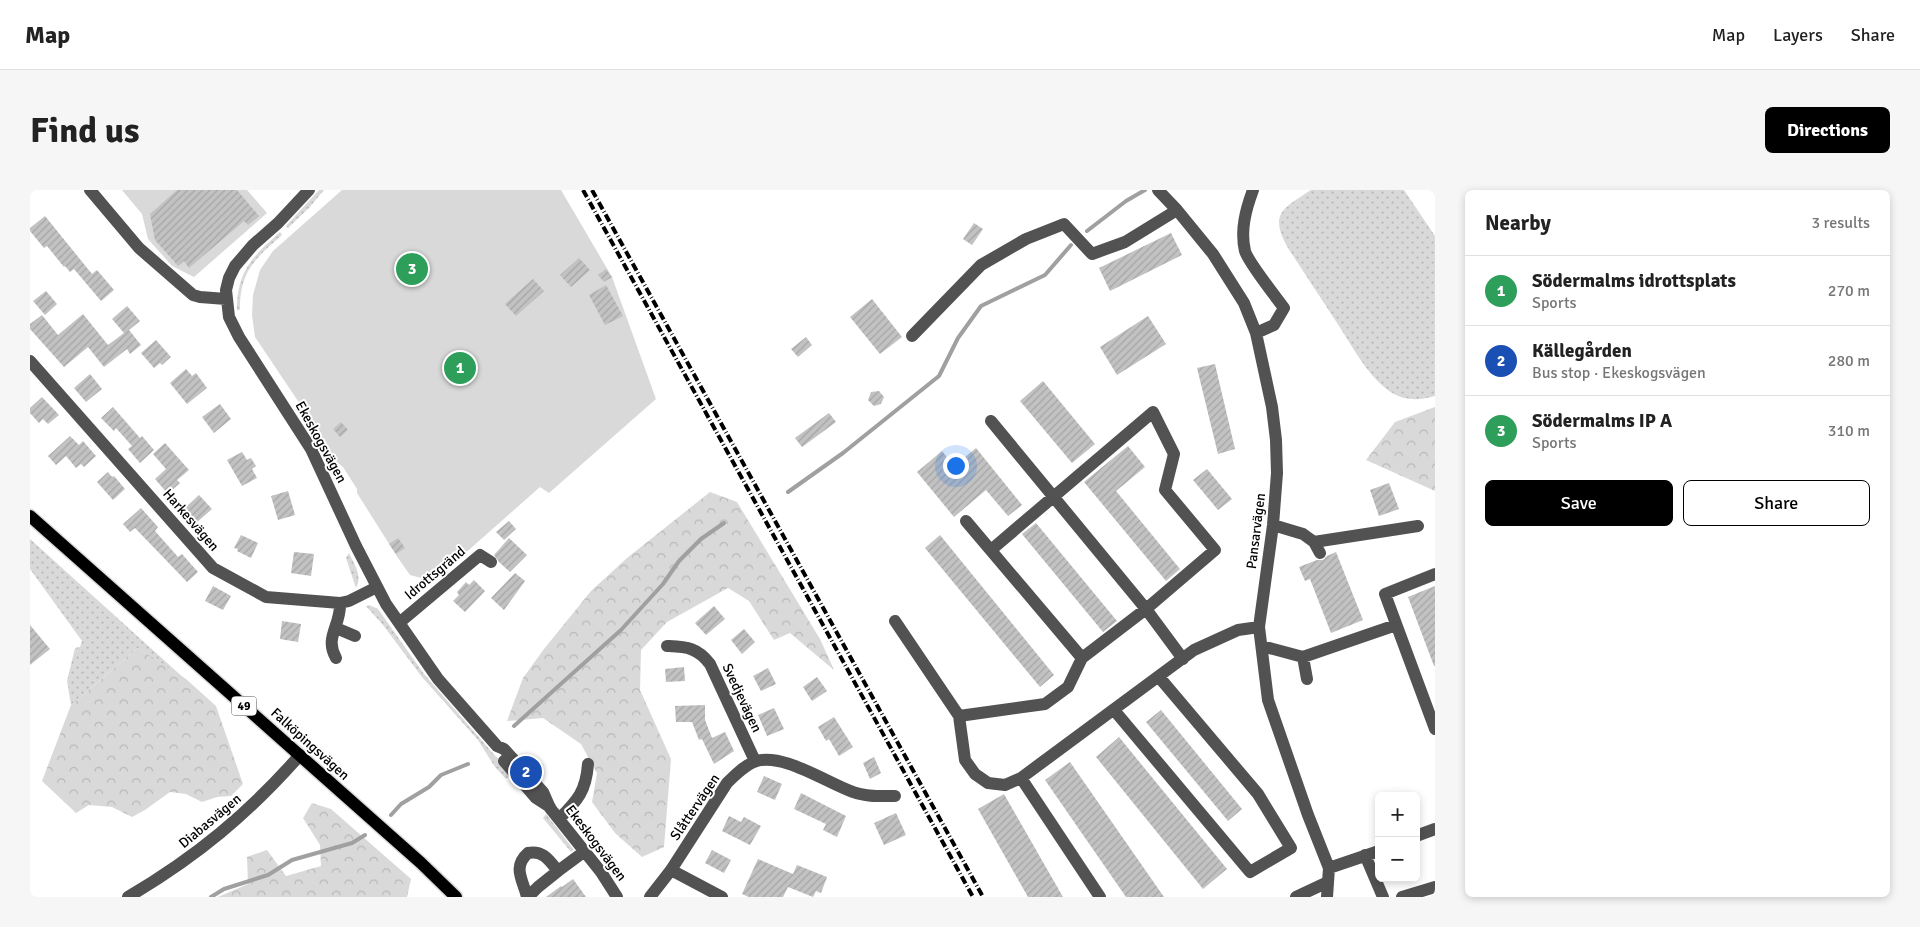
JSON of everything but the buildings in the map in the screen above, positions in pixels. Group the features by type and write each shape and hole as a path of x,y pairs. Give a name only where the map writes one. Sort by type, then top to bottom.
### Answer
{"main road":[{"name":"Falköpingsvägen","path":"30,516 421,863 456,897"}],"street":[{"path":"90,190 139,248 193,294 200,297 226,299 229,278 239,260 252,245 293,208 308,190"},
{"name":"Pansarvägen","path":"1158,190 1213,254 1244,303 1256,332 1272,407 1276,440 1277,473 1273,525 1260,627 1268,700 1308,815 1329,868 1327,897"},
{"path":"1253,190 1242,232 1245,252 1284,308 1274,326 1256,332"},
{"path":"912,336 952,292 981,265 1026,239 1064,224 1092,254 1125,242 1177,210"},
{"name":"Ekeskogsvägen","path":"226,299 229,317 238,337 311,449 377,586 399,623 438,679 497,746 498,754 536,798 550,808 559,818 585,851 601,872 614,896"},
{"name":"Harkesvägen","path":"30,360 213,568 266,597 340,603 349,601 377,586"},
{"path":"958,716 1045,704 1068,687 1082,658 1146,608 1215,550 1165,490 1174,454 1153,412 990,550"},
{"path":"991,421 1146,608 1184,659"},
{"path":"966,521 1082,658"},
{"path":"1273,525 1303,534 1317,547 1418,526"},
{"name":"Idrottsgränd","path":"399,623 480,555 491,562"},
{"path":"1435,574 1385,594 1435,730"},
{"path":"336,658 331,649 330,642 339,621 340,603"},
{"path":"895,621 958,716 965,760 975,774 988,783 1004,785 1021,778 1194,650 1238,630 1260,627"},
{"path":"1262,646 1303,657 1396,624"},
{"path":"336,628 355,636"},
{"name":"Svedjevägen","path":"667,646 691,649 702,654 706,659 755,761"},
{"path":"1303,657 1306,679"},
{"path":"1114,710 1250,872 1291,848 1258,794 1159,677"},
{"name":"Diabasvägen","path":"128,897 174,868 221,834 300,755"},
{"path":"755,761 773,760 788,764 853,792 871,796 895,796"},
{"name":"Slåttervägen","path":"650,897 672,870 727,783 755,761"},
{"path":"559,818 578,800 587,782 588,764"},
{"path":"1021,778 1100,897"},
{"path":"1420,835 1435,829"},
{"path":"558,871 539,852 528,853 520,863 519,872 528,897 538,887 585,851"},
{"path":"1329,868 1375,852"},
{"path":"1365,855 1384,897"},
{"path":"672,870 722,897"},
{"path":"1296,897 1328,882"},
{"path":"1402,897 1435,887"}],"green space":[{"path":"122,190 247,190 267,213 194,277 172,266 148,239 142,214"},
{"path":"319,190 324,190 288,228 286,226"},
{"path":"342,190 561,190 612,277 656,399 549,493 540,487 436,579 425,579 410,575 357,493 357,489 343,467 332,458 302,407 255,337 252,315 253,295 260,270 273,251"},
{"path":"1311,190 1404,190 1435,236 1435,396 1419,399 1404,398 1394,394 1377,381 1357,354 1288,248 1282,237 1279,220 1282,213 1292,202"},
{"path":"280,232 282,235 250,267 243,285 240,310 237,310 243,275 254,257"},
{"path":"1435,407 1435,491 1366,460 1395,422"},
{"path":"710,492 737,502 820,639 834,670 790,633 774,640 749,601 728,588 667,622 641,650 640,690 671,759 664,847 642,857 615,833 592,802 597,773 581,744 543,718 507,721 523,678 591,591 627,558"},
{"path":"30,539 186,680 138,648 71,705 67,681 75,648 80,647 82,641 30,569"},
{"path":"349,553 359,579 356,588 346,558"},
{"path":"369,605 378,609 424,674 511,774 506,779 495,767 478,740 422,677 383,625 366,606"},
{"path":"138,648 186,679 216,706 243,784 231,796 217,797 202,802 186,794 170,792 132,817 112,807 89,805 76,813 42,781 71,705"},
{"path":"312,803 331,809 411,879 407,897 218,897 248,884 247,857 267,850 286,876 321,866 320,845 303,818"},
{"path":"546,814 574,850 571,852 543,818"}],"waterway":[{"path":"1087,231 1126,201 1145,190"},
{"path":"788,492 843,453 939,376 958,338 981,306 1045,275 1071,245"},
{"path":"514,726 621,630 663,584 679,561 701,539 724,523"},
{"path":"391,815 401,804 429,787 441,775 468,764"},
{"path":"211,897 224,889 268,875 292,860 352,843 365,835"}],"railway":[{"path":"583,190 973,897"},
{"path":"592,190 983,897"}],"place":[{"name":"Södermalms IP A","path":"412,269"},
{"name":"Södermalms idrottsplats","path":"460,368"},
{"name":"Källegården","path":"526,772"}]}
